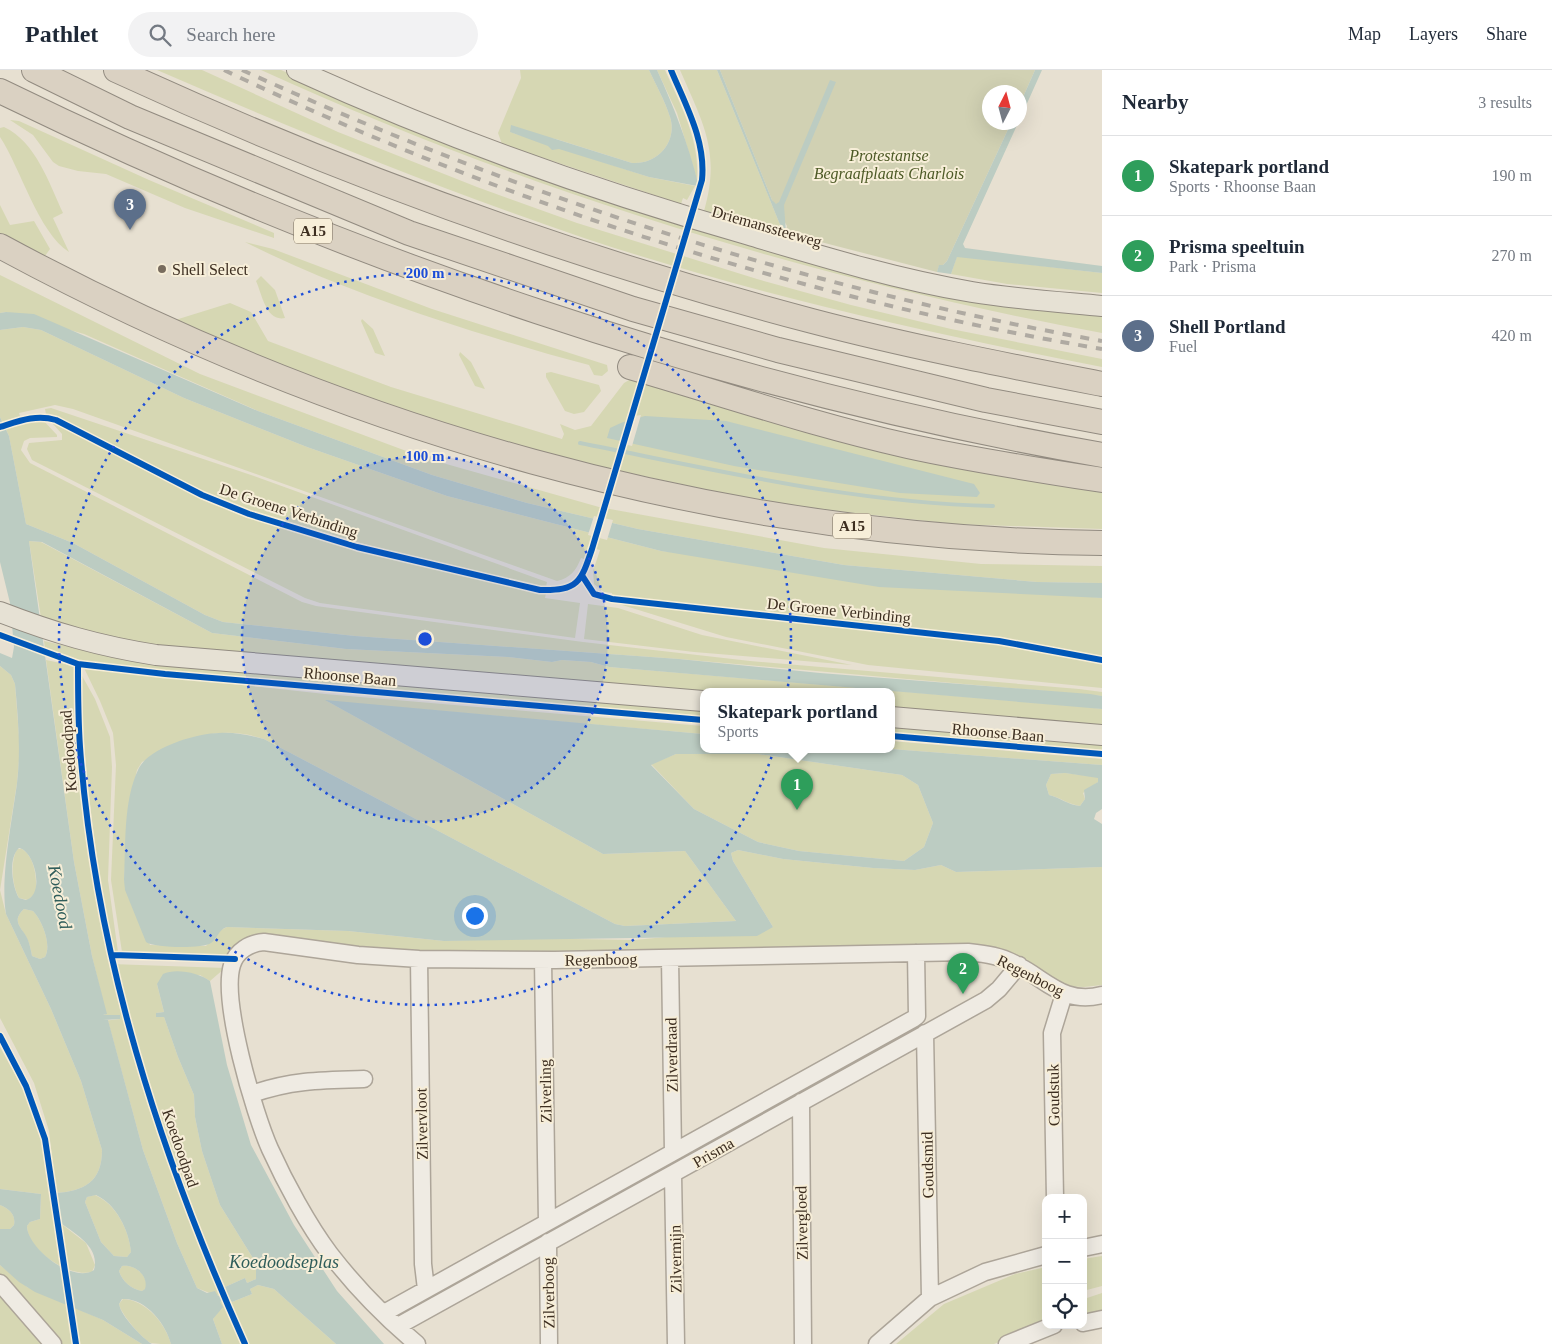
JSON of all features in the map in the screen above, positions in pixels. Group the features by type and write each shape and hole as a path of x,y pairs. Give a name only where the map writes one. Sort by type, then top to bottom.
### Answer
{"highway":[{"name":"A15","path":"34,70 138,121 400,230 633,309 778,350 986,400 1102,422"},
{"path":"116,70 295,149 406,193 637,272 814,322 960,356 1102,384"},
{"name":"A15","path":"0,91 103,142 272,214 487,294 659,349 863,405 1102,455"},
{"name":"A15","path":"0,246 81,290 175,334 293,383 467,444 606,482 763,514 891,532 1102,543"},
{"path":"630,367 804,419 907,446 985,462 1102,480"}],"main road":[{"name":"Driemanssteeweg","path":"297,70 486,150 581,184 679,215 836,260 946,287 1002,296 1102,306"},
{"name":"Rhoonse Baan","path":"0,612 56,634 86,642 156,654 700,701"},
{"name":"Rhoonse Baan","path":"895,717 1102,735"}],"street":[{"name":"Regenboog","path":"417,1344 384,1313 330,1253 287,1184 269,1146 242,1063 233,1018 230,989 232,966 241,951 250,945 264,942 358,954 419,959 543,960 981,953 997,956 1019,965 1064,994 1091,997 1102,995"},
{"name":"Prisma","path":"384,1313 917,1016 916,953"},
{"name":"Zilverdraad","path":"670,958 673,1152"},
{"name":"Zilvervloot","path":"419,959 422,1244 426,1289"},
{"name":"Zilverling","path":"543,960 547,1222"},
{"name":"Prisma","path":"398,1326 986,1000 995,993 1019,965"},
{"name":"Goudstuk","path":"1055,1194 1052,1038 1064,994"},
{"name":"Goudsmid","path":"925,1033 930,1298"},
{"path":"252,1094 280,1084 310,1080 364,1080"},
{"name":"Zilvergloed","path":"801,1102 803,1344"},
{"name":"Zilvermijn","path":"673,1174 676,1344"},
{"name":"Zilverboog","path":"548,1242 549,1344"},
{"path":"1087,1247 1102,1244"},
{"path":"877,1344 930,1298 986,1272 1042,1256"},
{"path":"0,1283 53,1344"},
{"path":"1087,1322 1102,1319"},
{"path":"1007,1344 1044,1329"}],"green space":[{"path":"157,70 202,70 338,132 477,187 577,223 757,279 851,305 951,329 1102,359 1102,367 841,311 712,277 584,238 423,179 316,137"},
{"path":"261,70 281,70 379,113 588,195 1102,316 1102,333 886,286 779,258 673,227 568,193 465,155 362,114"},
{"path":"520,70 649,70 666,105 672,126 668,143 657,156 650,160 632,163 556,139 510,132 649,177 695,186 687,200 683,198 681,204 502,144 498,133 521,78"},
{"path":"657,70 665,70 683,110 696,151 697,180 677,113"},
{"path":"680,70 717,70 783,232 704,211 711,172 710,154 702,122"},
{"name":"Protestantse Begraafplaats Charlois","path":"720,70 1035,70 1027,88 1027,85 982,85 982,130 1008,130 947,261 939,266 937,272 786,233 787,226 772,200"},
{"path":"10,120 19,121 149,180 274,233 274,238 185,208 106,174 78,171 59,166 53,162 33,135"},
{"path":"4,127 25,143 47,177 63,213 53,218 69,252 58,243 39,215 0,137 0,128"},
{"path":"0,205 10,225 34,221 50,249 45,256 0,237"},
{"path":"245,242 273,249 432,309 607,365 608,371 602,376 594,375 589,365 472,331 385,302 300,268"},
{"path":"957,256 1102,273 1102,293 1007,284 951,274"},
{"path":"0,275 200,374 425,458 599,507 824,548 981,564 1102,566 1102,583 1037,582 844,565 638,529 527,503 432,475 258,411 84,334 6,312 0,313"},
{"path":"261,276 275,290 285,318 273,316 266,306 256,281"},
{"path":"230,303 251,312 268,341 391,387 562,439 564,434 560,424 575,430 591,426 624,383 631,379 1102,490 1102,529 954,524 810,508 717,492 560,458 463,431 307,378 172,321"},
{"path":"362,319 373,329 385,356 375,353 361,321"},
{"path":"23,327 41,330 184,398 307,447 447,496 661,551 1102,598 1102,657 992,637 612,597 612,593 604,592 594,584 593,571 600,550 589,547 584,559 581,558 572,573 566,578 557,581 73,409 55,405 19,413 22,423 42,419 57,435 57,437 30,438 24,441 21,450 30,463 302,602 316,606 583,642 750,661 1079,689 1102,692 1102,696 679,659 355,636 223,622 205,615 73,543 26,524 9,436 0,417 0,330"},
{"path":"460,352 471,362 485,389 475,386 459,355"},
{"path":"551,372 599,385 601,391 584,412 574,414 565,411 546,377 546,373"},
{"path":"51,408 254,476 547,582 546,587 402,555 240,508 200,491 66,421 46,414 45,409"},
{"path":"54,422 208,501 291,529 375,553 546,593 545,598 580,603 575,638 320,603 305,598 32,460 27,449 29,443 62,440 62,434 53,424"},
{"path":"29,541 41,542 212,633 346,649 508,657 552,662 562,660 591,662 609,667 859,688 700,688 700,691 120,643 41,618"},
{"path":"588,604 618,608 702,635 852,665 694,652 584,639"},
{"path":"619,604 861,628 1042,651 1102,662 1102,688 868,665 726,637"},
{"path":"44,641 120,658 700,709 700,716 169,671 90,662 45,649"},
{"path":"46,660 75,666 77,742 84,816 95,891 111,964 225,968 210,981 200,975 157,984 164,1012 156,1013 164,1017 194,1095 195,1117 202,1151 220,1205 256,1263 256,1279 247,1283 245,1278 225,1287 227,1292 217,1296 197,1288 177,1243 143,1150 108,1021 103,1021 120,1019 120,1015 103,1015 106,1014 92,956 74,862"},
{"path":"0,666 11,675 15,684 20,749 17,783 0,890"},
{"path":"84,668 325,694 700,726 700,734 327,701 603,854 685,851 736,921 625,926 615,924 264,739 230,733 215,734 187,741 142,762 137,770 129,806 124,880 150,945 206,946 221,930 227,927 348,931 444,941 517,938 634,940 773,927 733,861 731,853 738,850 783,859 873,868 915,870 941,865 956,872 1102,867 1102,985 1084,987 1063,986 1022,958 1000,949 972,944 496,955 434,954 282,940 228,956 122,952 111,880 116,765 113,733"},
{"path":"81,674 95,699 110,737 112,767 108,880 118,952 115,952 109,929 88,789"},
{"path":"895,691 1102,709 1102,728 895,710"},
{"path":"895,724 1102,742 1102,750 895,732"},
{"path":"895,741 1102,759 1102,765 895,749"},
{"path":"676,754 758,754 902,775 918,785 933,823 924,847 904,861 799,851 758,842 694,809 651,764"},
{"path":"1065,773 1098,777 1098,782 1083,793 1085,799 1080,806 1049,795 1046,785 1051,774"},
{"path":"17,849 22,849 30,857 34,869 36,893 28,900 19,898 15,887 13,860"},
{"path":"0,890 6,914 51,1009 81,1081 102,1150 99,1170 95,1177 90,1183 75,1190 56,1193 49,1131 34,1083 0,1018"},
{"path":"24,909 33,911 40,920 45,933 47,952 45,957 40,959 32,956 29,943 19,925 18,918"},
{"path":"0,1047 22,1087 40,1131 55,1219 86,1243 95,1265 92,1272 72,1271 61,1266 42,1253 34,1244 27,1226 30,1222 40,1219 41,1194 0,1189"},
{"path":"95,1195 109,1205 120,1219 130,1244 131,1252 127,1257 114,1256 101,1242 85,1202 87,1197"},
{"path":"0,1205 9,1210 13,1215 14,1225 10,1229 0,1229"},
{"path":"538,1232 538,1243 404,1318 396,1310"},
{"path":"1102,1256 1102,1286 1087,1290 1087,1284 1087,1258"},
{"path":"0,1265 27,1287 66,1304 72,1344 56,1344 0,1279"},
{"path":"122,1266 132,1267 140,1272 145,1280 146,1289 138,1290 128,1284 122,1278 119,1271"},
{"path":"1042,1268 1042,1325 994,1344 896,1344 944,1304 1015,1274"},
{"path":"258,1285 274,1289 336,1344 222,1344 213,1319 220,1309 220,1302 229,1297 232,1302 252,1294 250,1289"},
{"path":"0,1287 49,1344 0,1344"},
{"path":"1102,1293 1102,1314 1087,1316 1087,1298"},
{"path":"123,1299 131,1300 147,1308 164,1328 171,1344 151,1343 143,1337 120,1308 119,1304"},
{"path":"71,1306 103,1320 142,1344 79,1344"}],"water":[{"path":"649,70 657,70 669,98 690,154 698,183 697,186 649,177 559,149 552,150 548,146 510,132 511,125 632,163 650,160 657,156 668,143 672,126 666,105"},
{"path":"717,70 720,70 772,200 776,204 779,202 830,80 836,82 784,205 786,233 783,232"},
{"path":"1035,70 1042,70 1027,103 1027,88"},
{"path":"1008,130 1015,130 963,244 965,248 1102,266 1102,273 957,257 951,274 937,272 939,265 943,265 947,261"},
{"path":"0,313 34,314 258,411 432,475 527,503 638,529 844,565 1037,582 1102,583 1102,598 879,587 661,551 447,496 307,447 184,398 41,330 23,327 0,330"},
{"path":"645,416 726,421 974,484 980,493 977,497 900,493 734,466 607,438 610,428"},
{"path":"0,417 9,436 26,524 73,543 205,615 223,622 355,636 679,659 820,673 1090,694 1102,696 1102,709 895,691 895,688 856,688 609,667 591,662 562,660 552,662 508,657 346,649 212,633 42,542 29,541 74,862 92,956 107,1014 103,1015 120,1015 120,1019 103,1020 108,1020 143,1150 177,1243 197,1288 207,1293 215,1291 218,1296 227,1292 225,1287 245,1278 247,1283 256,1279 256,1263 220,1205 202,1151 195,1117 194,1095 164,1017 156,1017 156,1013 164,1012 157,984 163,974 181,971 210,981 227,1065 251,1145 294,1225 337,1291 384,1344 336,1344 274,1289 258,1285 250,1289 252,1294 232,1302 229,1298 220,1302 223,1307 213,1319 222,1344 171,1344 164,1328 153,1313 139,1302 122,1299 119,1304 128,1320 152,1344 142,1344 103,1320 35,1292 19,1282 0,1265 0,1229 10,1229 14,1225 14,1218 11,1212 0,1205 0,1189 41,1194 40,1219 30,1222 27,1226 29,1235 35,1244 53,1262 64,1268 85,1273 94,1270 95,1261 89,1246 55,1219 51,1199 56,1193 75,1190 90,1183 99,1170 102,1150 81,1081 51,1009 6,914 4,884 17,783 19,746 15,684 11,675 0,666 0,653 12,658 14,647 10,603 0,562","holes":["19,848 30,857 36,873 35,890 32,896 26,900 19,898 14,887 12,865 13,858","24,909 33,911 40,920 45,933 47,952 45,957 40,959 32,956 28,940 19,925 18,918","96,1195 110,1205 120,1219 130,1244 131,1252 127,1257 114,1256 101,1242 85,1202 87,1197","122,1266 132,1267 140,1272 145,1280 145,1289 142,1291 138,1290 128,1284 122,1278 119,1271"]},
{"path":"325,700 700,734 700,753 895,753 895,749 1102,765 1102,809 1096,813 1094,819 1102,824 1102,867 956,872 941,865 915,870 873,868 783,859 738,850 731,853 733,861 773,927 757,936 444,941 348,931 227,927 211,943 206,945 168,947 146,942 125,890 124,880 128,810 133,782 138,770 151,755 174,743 210,734 230,733 264,739 615,924 625,926 736,921 685,851 603,854","holes":["676,754 758,754 902,775 918,785 933,823 924,847 904,861 799,851 758,842 694,809 651,765","1065,773 1098,778 1098,782 1084,790 1085,799 1080,806 1049,795 1046,785 1051,774"]}],"pier":[{"path":"641,415 632,446 619,443 628,417"},
{"path":"594,516 613,520 607,540 588,535"}],"waterway":[{"path":"580,443 785,484 837,492 941,504 993,506"}],"railway":[{"path":"224,70 329,118 435,162 543,203 653,240 764,273 876,302 989,328 1102,349"},
{"path":"242,70 450,158 556,197 663,232 771,265 881,294 991,319 1102,341"}],"cycle path":[{"name":"De Groene Verbinding","path":"0,427 35,418 49,418 202,495 249,514 357,547 540,590 563,589 570,586 581,577 592,549 702,180 701,151 698,138 671,70"},
{"name":"De Groene Verbinding","path":"583,577 594,594 612,599 999,641 1102,660"},
{"path":"0,635 78,664 165,674 700,720"},
{"name":"Koedoodpad","path":"78,664 79,737 88,824 100,901 116,977 159,1127 185,1200 245,1344"},
{"path":"895,736 1102,754"},
{"path":"113,955 235,959"},
{"path":"0,1036 26,1086 45,1139 76,1344"}],"place":[{"name":"Shell Portland","path":"130,230"},
{"name":"Shell Select","path":"162,269"},
{"name":"Skatepark portland","path":"797,810"},
{"name":"Prisma speeltuin","path":"963,994"}],"water label":[{"name":"Koedood","path":"60,897"},
{"name":"Koedoodseplas","path":"284,1262"}]}
